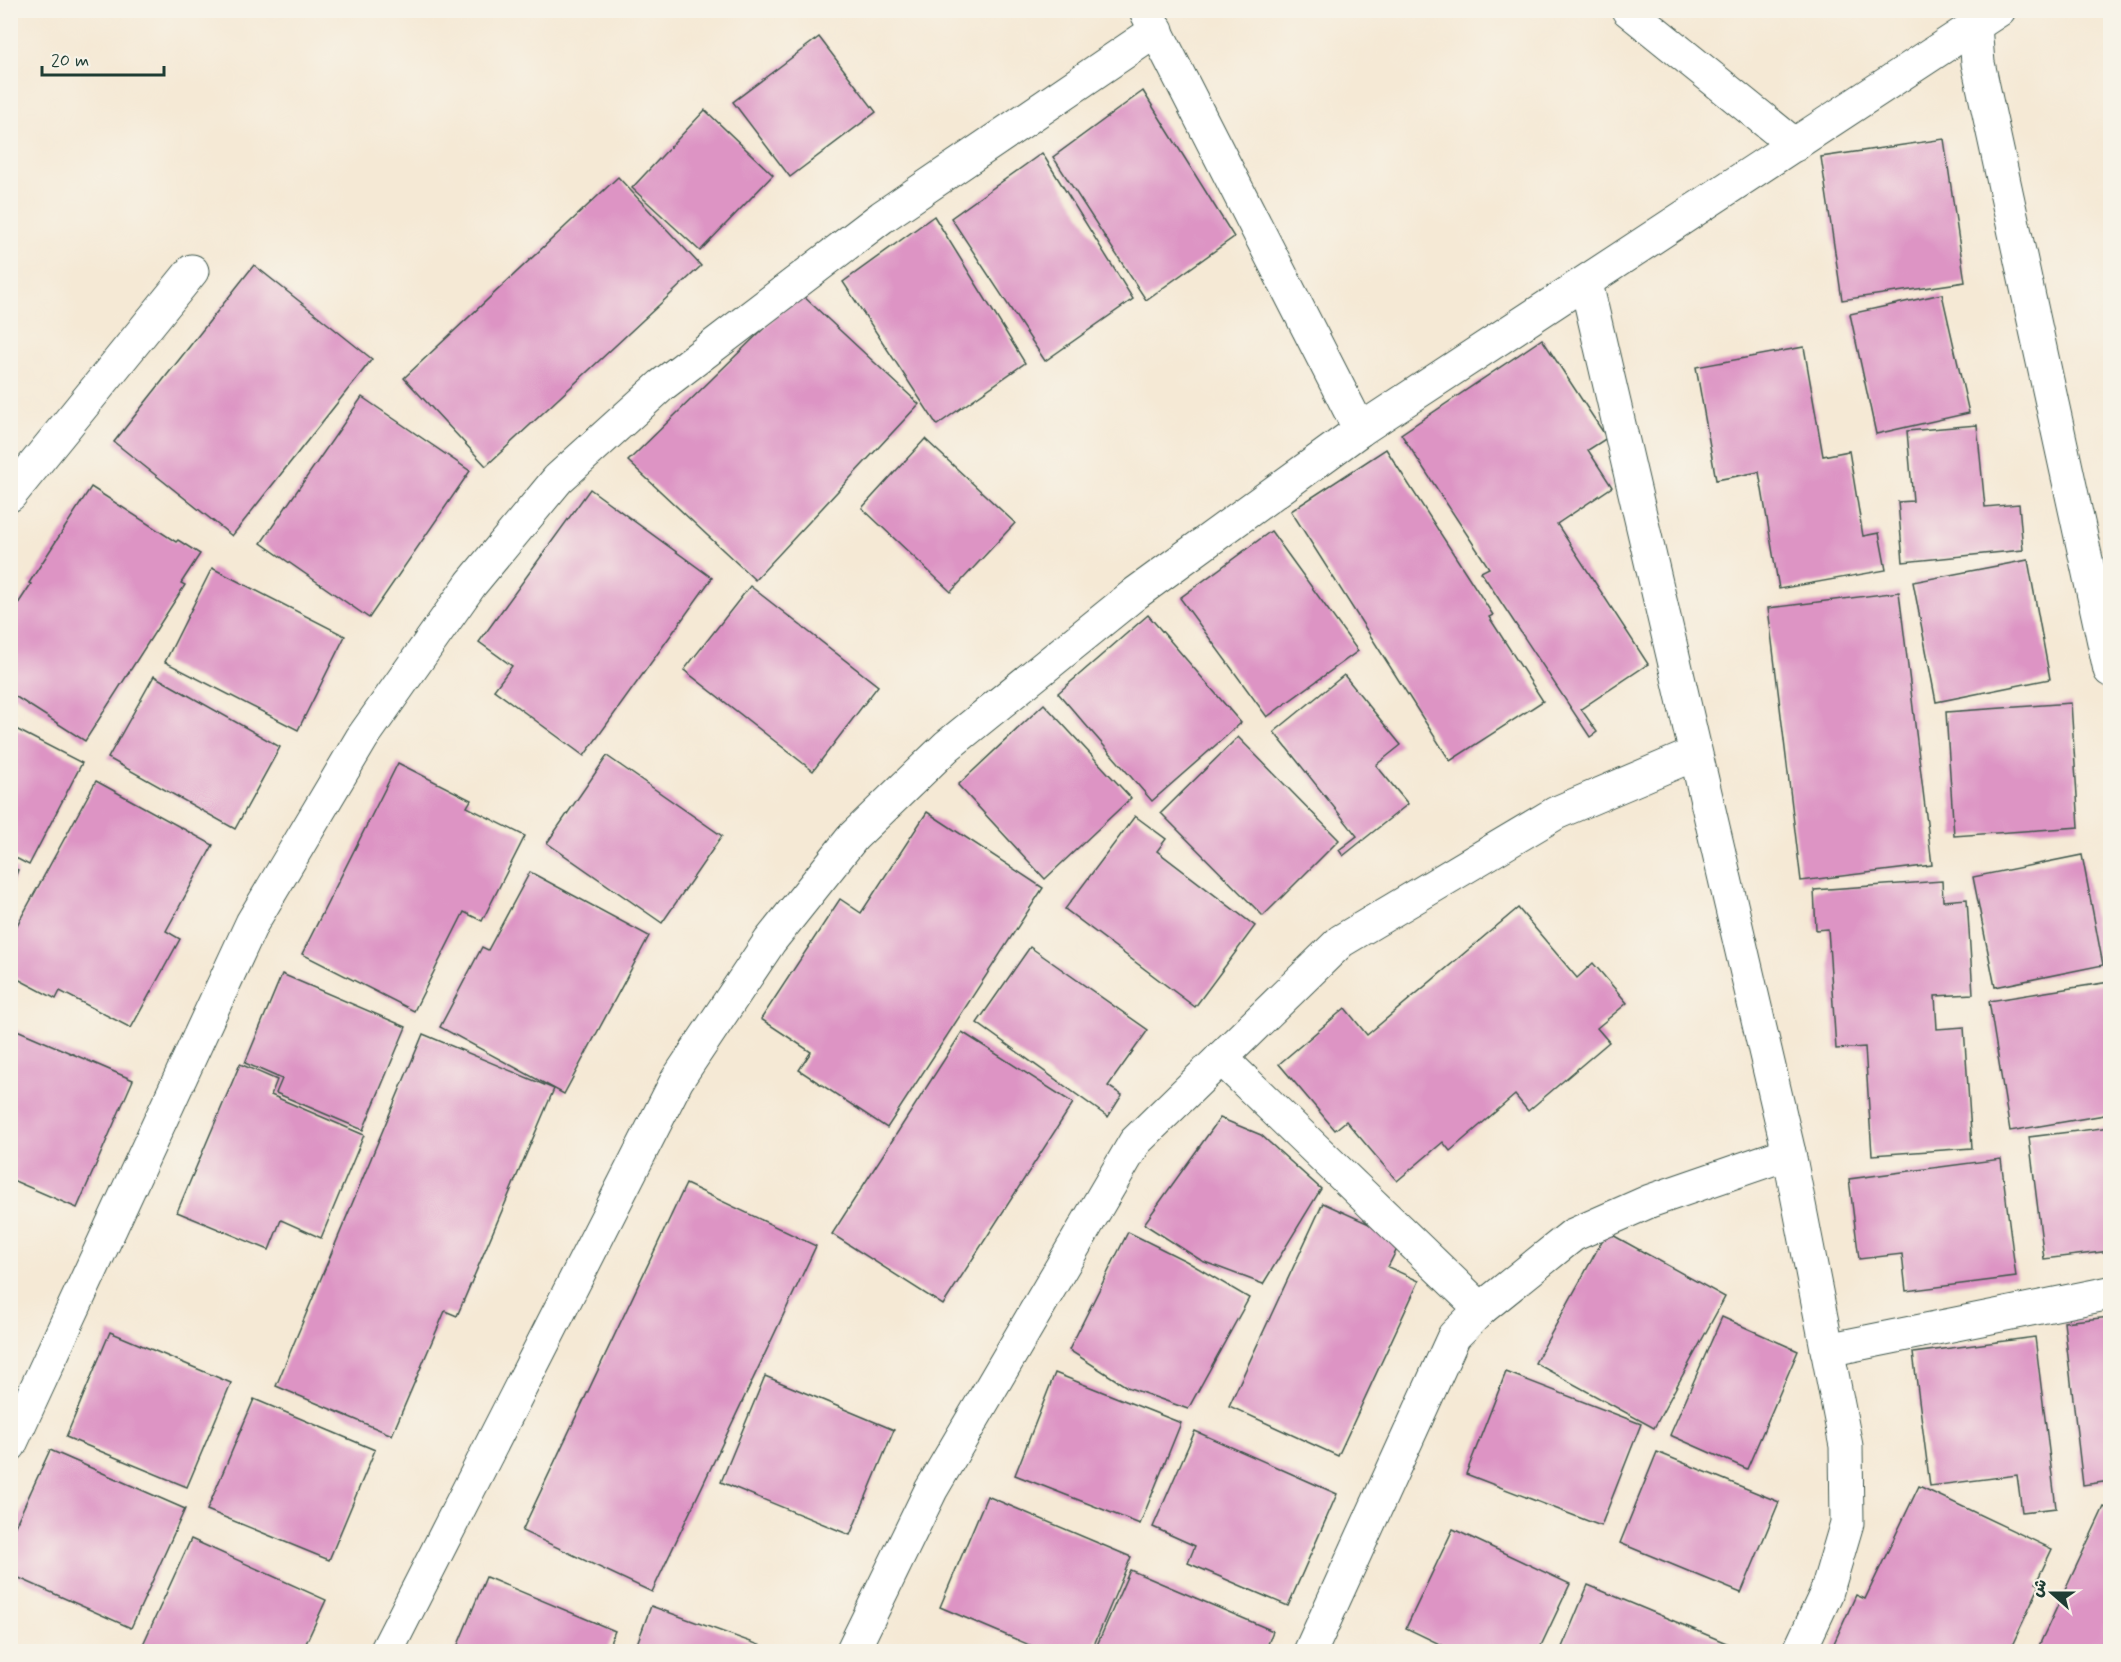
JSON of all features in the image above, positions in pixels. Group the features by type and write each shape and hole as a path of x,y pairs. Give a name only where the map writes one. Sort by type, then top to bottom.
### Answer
{"street":[{"path":"1628,10 1795,145"},
{"path":"386,1652 677,1080 770,941 853,837 947,746 1137,593 1360,430 1987,18"},
{"path":"1987,18 1978,63 2110,670"},
{"path":"10,1445 252,923 362,738 471,584 558,479 662,385 882,217 1151,20 1360,430"},
{"path":"10,495 192,271"},
{"path":"1586,283 1789,1153 1846,1446 1847,1523 1826,1594 1799,1652"},
{"path":"852,1652 931,1490 1135,1142 1341,941 1556,813 1695,754"},
{"path":"1221,1058 1481,1309"},
{"path":"1310,1652 1454,1336 1481,1309 1573,1235 1650,1201 1789,1153"},
{"path":"1827,1350 2110,1293"}],"building":[{"path":"819,37 876,112 790,177 733,102"},
{"path":"1143,91 1234,237 1146,300 1053,157"},
{"path":"705,110 773,175 700,251 632,188"},
{"path":"1944,139 1965,282 1842,300 1821,157"},
{"path":"1042,153 1133,299 1045,361 951,218"},
{"path":"618,177 701,266 486,466 404,378"},
{"path":"934,216 1025,363 937,425 843,282"},
{"path":"254,265 372,359 232,536 114,442"},
{"path":"800,293 919,404 755,580 628,461"},
{"path":"1942,294 1969,413 1876,434 1850,314"},
{"path":"1542,339 1607,438 1588,450 1612,487 1557,524 1648,664 1581,709 1597,732 1590,737 1481,572 1489,568 1401,434"},
{"path":"1804,347 1823,456 1849,451 1863,536 1879,533 1886,570 1779,589 1759,472 1716,480 1696,367"},
{"path":"362,397 470,471 369,618 261,543"},
{"path":"1977,425 1985,507 2019,504 2023,550 1903,562 1898,502 1913,501 1907,431"},
{"path":"925,439 1015,523 951,592 862,508"},
{"path":"1386,449 1493,615 1489,617 1543,701 1450,761 1291,511"},
{"path":"91,487 176,542 178,540 200,554 181,583 185,585 85,741 10,693 10,616"},
{"path":"590,489 712,578 584,756 494,690 512,666 479,642"},
{"path":"1271,531 1358,651 1267,717 1180,598"},
{"path":"2028,560 2050,679 1936,702 1913,582"},
{"path":"212,568 345,636 298,730 165,662"},
{"path":"750,586 878,686 813,771 684,670"},
{"path":"1899,592 1932,865 1801,881 1768,608"},
{"path":"1148,615 1241,723 1152,801 1058,693"},
{"path":"1344,675 1401,745 1376,765 1408,804 1343,856 1339,850 1357,836 1274,732"},
{"path":"154,676 280,747 235,829 108,758"},
{"path":"2071,703 2079,827 1954,836 1946,712"},
{"path":"1044,704 1131,798 1045,879 958,785"},
{"path":"10,726 82,763 29,865 10,855"},
{"path":"1238,737 1339,840 1263,916 1161,813"},
{"path":"607,756 722,836 662,923 547,843"},
{"path":"398,763 471,800 467,807 525,836 482,921 464,912 414,1011 302,954"},
{"path":"96,781 213,845 166,931 180,939 131,1028 60,991 56,999 10,975 10,938"},
{"path":"927,812 1043,888 887,1128 799,1070 811,1052 761,1019 840,899 861,913"},
{"path":"1135,816 1166,839 1157,851 1255,926 1195,1007 1065,909"},
{"path":"2082,855 2103,965 1995,987 1973,877"},
{"path":"10,867 18,870 11,887 10,887"},
{"path":"530,872 649,936 564,1094 440,1027 482,947 488,950"},
{"path":"1942,881 1943,901 1967,899 1973,994 1935,996 1937,1029 1964,1027 1972,1148 1872,1155 1865,1047 1836,1049 1828,929 1816,930 1814,890"},
{"path":"1518,908 1577,978 1593,963 1627,1003 1597,1028 1609,1042 1528,1111 1515,1095 1450,1151 1443,1142 1397,1181 1346,1121 1335,1130 1279,1064 1345,1008 1367,1035"},
{"path":"1030,947 1148,1030 1108,1086 1122,1095 1108,1117 977,1023"},
{"path":"282,974 406,1027 363,1130 276,1093 282,1079 245,1063"},
{"path":"2110,982 2110,1114 2010,1131 1989,1001"},
{"path":"10,1027 133,1080 77,1208 10,1179"},
{"path":"962,1032 1073,1103 943,1305 832,1234"},
{"path":"423,1034 554,1089 457,1316 445,1311 392,1435 276,1386"},
{"path":"240,1064 277,1080 271,1095 364,1135 321,1238 281,1220 269,1250 177,1212"},
{"path":"1220,1118 1261,1135 1321,1189 1263,1284 1202,1261 1144,1224"},
{"path":"2110,1127 2110,1251 2044,1259 2029,1137"},
{"path":"2001,1159 2016,1277 1906,1291 1902,1254 1859,1259 1849,1179"},
{"path":"686,1184 816,1246 652,1592 522,1531"},
{"path":"1323,1203 1402,1239 1388,1267 1419,1281 1338,1456 1229,1406"},
{"path":"1128,1232 1186,1261 1249,1298 1188,1409 1127,1387 1069,1350"},
{"path":"1607,1232 1725,1297 1654,1428 1535,1363"},
{"path":"1722,1317 1798,1351 1747,1469 1670,1435"},
{"path":"2110,1317 2110,1481 2083,1485 2064,1322"},
{"path":"110,1332 231,1383 187,1487 66,1437"},
{"path":"2035,1337 2056,1508 2022,1512 2017,1475 1930,1486 1913,1353"},
{"path":"1506,1372 1641,1424 1601,1526 1466,1474"},
{"path":"1055,1373 1181,1423 1140,1524 1015,1475"},
{"path":"765,1376 894,1430 850,1535 721,1482"},
{"path":"254,1399 375,1450 329,1560 207,1510"},
{"path":"1195,1431 1337,1494 1288,1606 1188,1563 1195,1546 1153,1527"},
{"path":"50,1450 185,1509 131,1628 10,1574 10,1537"},
{"path":"1657,1452 1779,1502 1741,1593 1620,1543"},
{"path":"1919,1486 2052,1549 2036,1583 2040,1585 2009,1652 1830,1652 1856,1595 1865,1599"},
{"path":"987,1496 1131,1557 1091,1652 1046,1652 940,1607"},
{"path":"2104,1507 2110,1510 2110,1652 2036,1652"},
{"path":"1453,1529 1570,1584 1538,1652 1456,1652 1406,1628"},
{"path":"191,1539 326,1600 302,1652 140,1651"},
{"path":"1130,1570 1273,1631 1265,1652 1094,1652"},
{"path":"486,1577 615,1631 606,1652 455,1652"},
{"path":"1588,1585 1731,1645 1728,1652 1560,1652"},
{"path":"651,1606 776,1651 776,1652 634,1652"}]}
